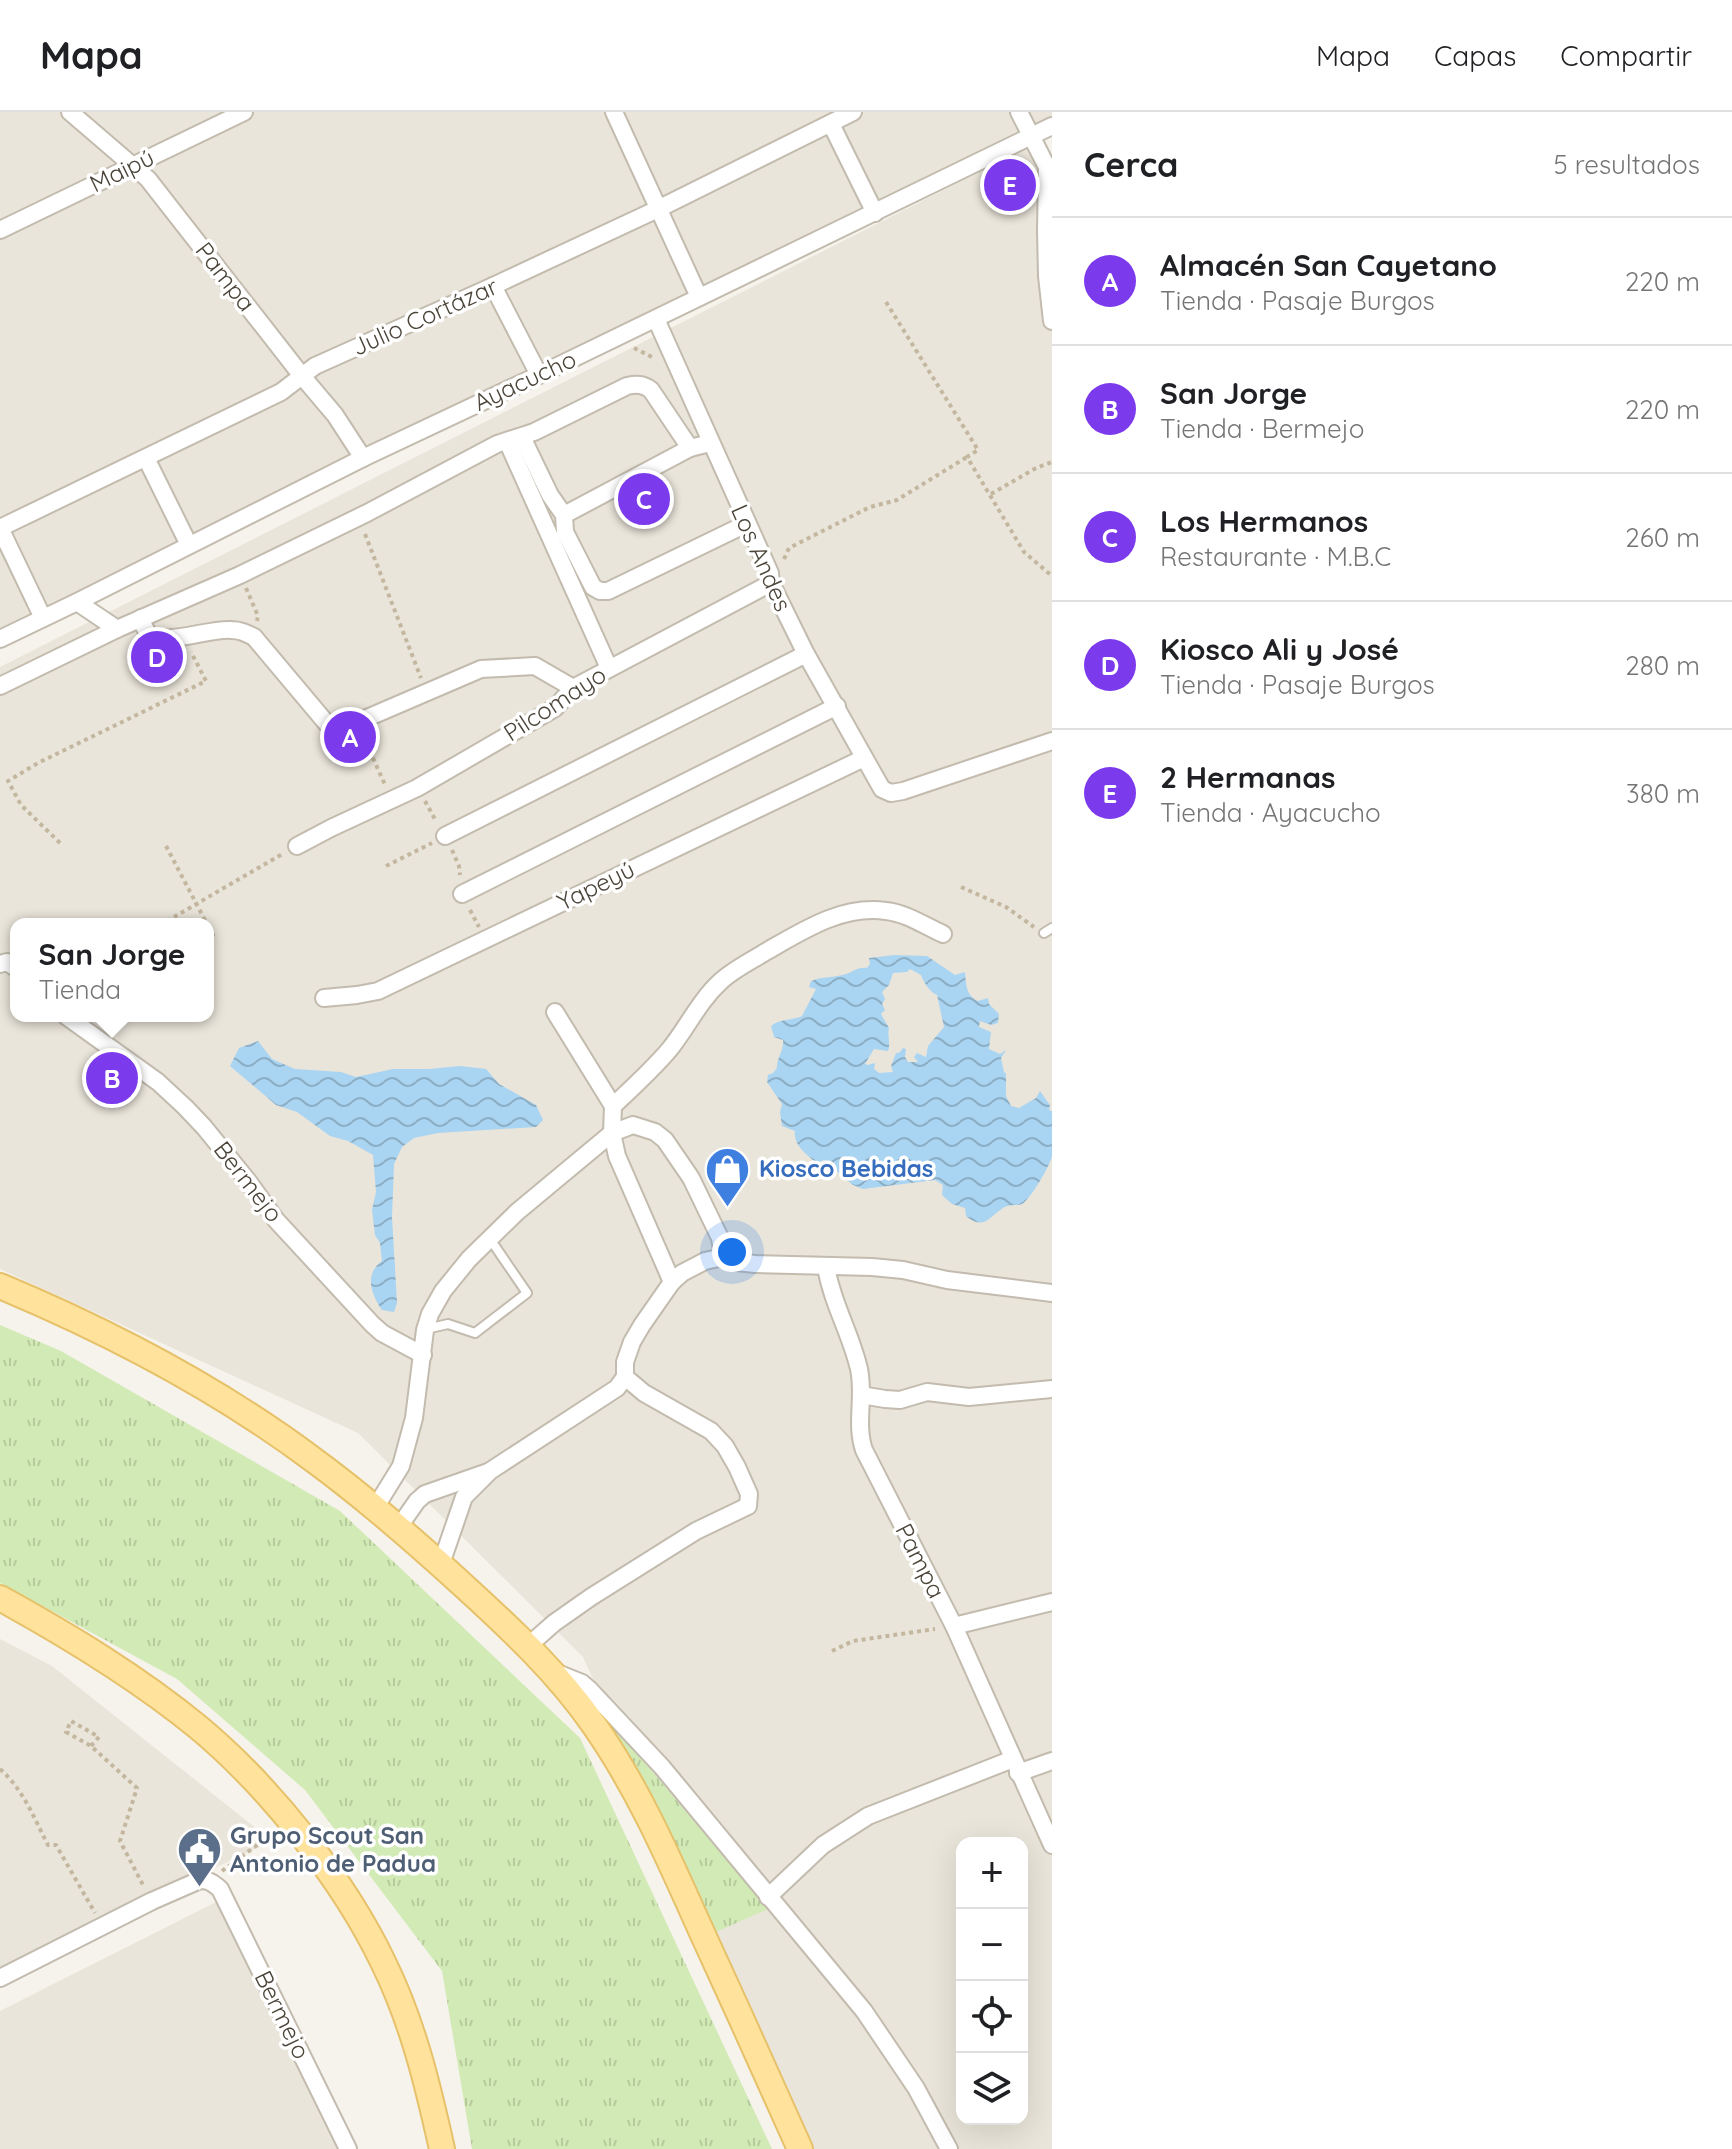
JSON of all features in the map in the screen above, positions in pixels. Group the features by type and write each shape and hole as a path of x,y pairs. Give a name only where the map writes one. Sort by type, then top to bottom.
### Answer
{"main road":[{"path":"0,1286 92,1326 236,1406 314,1459 441,1564 554,1672 594,1726 651,1820 800,2149"},
{"path":"0,1598 107,1661 187,1719 247,1773 290,1821 358,1914 384,1963 419,2057 442,2149"}],"street":[{"name":"Pampa","path":"70,112 148,179 335,415 363,458"},
{"name":"Maipú","path":"0,230 244,112"},
{"path":"614,112 699,297"},
{"name":"Julio Cortázar","path":"0,528 281,392 315,366 660,208 853,112"},
{"path":"1019,112 1047,167 1047,261 1052,321"},
{"path":"831,124 875,213"},
{"name":"Ayacucho","path":"0,639 363,458 1052,126"},
{"path":"493,286 539,375"},
{"name":"Los Andes","path":"656,319 806,654 882,789 891,793 903,791 1052,741"},
{"name":"Ayacucho","path":"0,686 117,629 240,575 483,451 627,386 637,384 651,390 690,448"},
{"path":"515,439 564,515 565,532 593,587 600,591 608,591 746,524"},
{"path":"515,439 609,668"},
{"path":"564,515 690,448 710,443"},
{"path":"146,458 189,545"},
{"path":"0,528 43,618"},
{"name":"Pilcomayo","path":"297,846 417,788 555,708 573,688 770,578"},
{"path":"77,602 117,629"},
{"path":"141,618 148,634 154,637 228,629 254,637 328,725 335,729 481,669 535,666 573,688"},
{"path":"445,836 806,654"},
{"path":"462,894 837,706"},
{"name":"Yapeyú","path":"324,998 378,991 864,758"},
{"path":"613,1106 670,1049 703,1000 720,982 738,968 819,922 866,910 889,911 943,934"},
{"path":"555,1012 613,1106 612,1133 617,1156 672,1282"},
{"name":"Bermejo","path":"74,1022 158,1082 185,1107 248,1181 276,1220 372,1324 382,1333 423,1355"},
{"path":"375,1508 401,1466 414,1418 425,1330 443,1291 469,1259 517,1212 612,1133 633,1125 655,1132 665,1140 691,1178 720,1238 723,1257"},
{"path":"441,1564 464,1497 490,1471 617,1388 625,1377 625,1362 642,1325 672,1282 705,1261 723,1257 755,1264 888,1268 947,1280 1052,1293"},
{"name":"Pampa","path":"826,1267 829,1285 860,1372 860,1438 864,1450 954,1626 1052,1845"},
{"path":"528,1646 591,1597 696,1531 748,1506 749,1494 737,1467 725,1446 711,1431 644,1393 625,1377"},
{"path":"861,1395 900,1400 927,1392 969,1397 1052,1389"},
{"path":"398,1528 425,1494 490,1471"},
{"path":"954,1626 1052,1602"},
{"path":"554,1672 570,1677 589,1689 662,1767 864,2011 916,2088 949,2149"},
{"path":"768,1897 823,1845 868,1816 1015,1766 1052,1761"},
{"path":"0,1978 152,1901 200,1880 214,1883"},
{"name":"Bermejo","path":"214,1883 220,1889 348,2149"}],"lane":[{"path":"425,1330 448,1324 475,1333 527,1293 490,1239"}],"path":[{"path":"770,578 782,564 789,548 870,507 897,500 978,450 886,302"},
{"path":"633,347 654,358"},
{"path":"967,457 1024,552 1052,576"},
{"path":"991,494 1052,462"},
{"path":"358,517 427,692"},
{"path":"240,575 258,616 254,637"},
{"path":"60,843 21,805 8,781 38,763 206,681 183,636"},
{"path":"357,722 392,800"},
{"path":"417,788 459,866 462,894 485,940"},
{"path":"386,866 445,836"},
{"path":"166,846 204,918"},
{"path":"172,918 297,846"},
{"path":"961,887 1006,907 1048,931"},
{"path":"832,1651 853,1641 954,1626"},
{"path":"91,1746 99,1737 71,1721 66,1732 91,1746 137,1788 120,1841 152,1901"},
{"path":"0,1769 24,1797 48,1845 56,1845 103,1927"},
{"path":"214,1883 218,1874 272,1834"}],"shaded area":[{"path":"0,112 1052,112 1052,120 0,641"},
{"path":"1037,143 1052,175 1052,2149 805,2149 583,1657 358,1433 0,1269 0,667"},
{"path":"0,1639 52,1666 272,1841 0,1969"},
{"path":"232,1894 352,2149 0,2149 0,2011"}],"green space":[{"path":"0,1325 61,1351 340,1511 580,1738 772,2149 472,2149 442,1971 305,1790 177,1679 0,1583"},
{"path":"598,1707 768,1909 716,1932 624,1761 593,1714"}],"water":[{"path":"927,956 955,975 965,972 971,996 978,1001 988,998 989,1004 999,1014 998,1023 991,1025 980,1021 979,1027 991,1032 989,1049 1000,1054 1006,1050 1001,1058 1006,1074 1006,1096 1011,1106 1019,1108 1036,1098 1040,1091 1052,1111 1051,1160 1035,1189 1022,1204 1005,1207 986,1221 977,1222 966,1216 965,1208 952,1204 942,1195 943,1185 935,1180 863,1189 853,1185 824,1160 817,1163 798,1145 795,1131 782,1126 782,1104 767,1082 768,1075 777,1068 783,1040 774,1037 771,1026 802,1016 816,989 809,987 811,981 867,968 869,958","holes":["910,969 921,975 937,995 944,1027 928,1046 926,1057 917,1053 914,1057 918,1062 908,1062 906,1049 903,1048 896,1053 891,1066 893,1072 879,1073 874,1069 875,1063 865,1064 874,1049 888,1051 889,1048 889,1028 881,1014 885,1010 882,992 889,985 893,973"]},
{"path":"258,1041 272,1059 295,1069 341,1072 356,1077 393,1069 460,1066 486,1069 499,1084 536,1105 543,1120 536,1127 438,1133 414,1138 402,1147 394,1164 392,1217 397,1303 394,1312 382,1310 371,1284 373,1272 382,1261 372,1210 376,1192 373,1155 348,1141 330,1136 297,1112 276,1105 230,1066 239,1048"}],"place":[{"name":"2 Hermanas","path":"1010,185"},
{"name":"Los Hermanos","path":"644,499"},
{"name":"Kiosco Ali y José","path":"157,657"},
{"name":"Almacén San Cayetano","path":"350,737"},
{"name":"San Jorge","path":"112,1078"},
{"name":"Kiosco Bebidas","path":"728,1208"},
{"name":"Grupo Scout San Antonio de Padua","path":"199,1889"}]}
